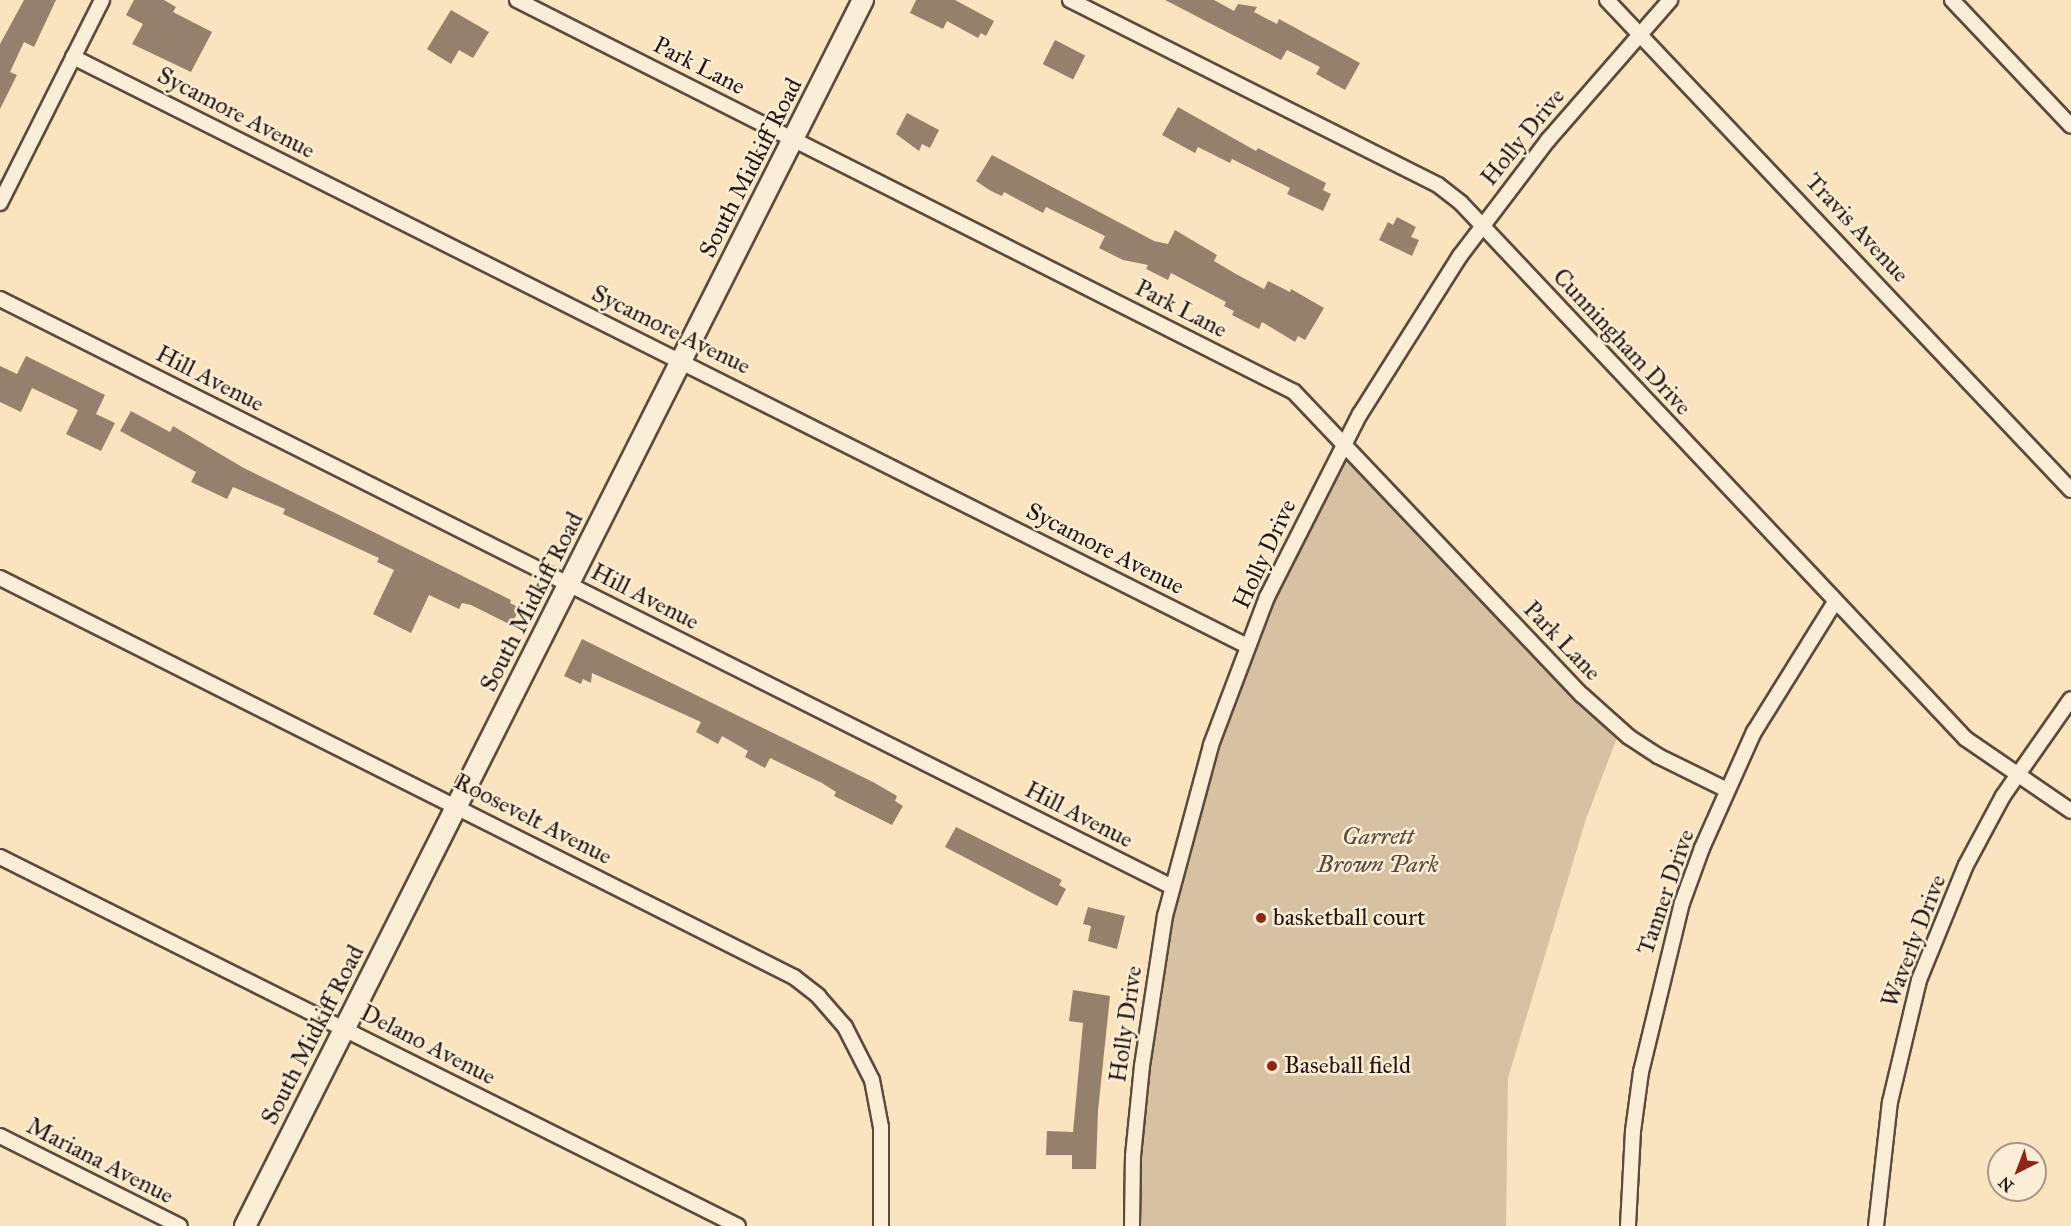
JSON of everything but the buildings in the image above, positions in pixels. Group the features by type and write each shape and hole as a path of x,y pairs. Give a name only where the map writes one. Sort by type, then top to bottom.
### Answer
{"main road":[{"name":"South Midkiff Road","path":"245,1226 863,0"}],"street":[{"path":"0,203 102,0"},
{"name":"Park Lane","path":"517,0 1281,384 1310,406 1582,695 1639,744 1727,790"},
{"name":"Cunningham Drive","path":"1070,0 1437,185 1482,226 1966,739 2071,811"},
{"name":"Travis Avenue","path":"1607,0 1640,32 2071,490"},
{"name":"Holly Drive","path":"1132,1226 1133,1156 1154,976 1172,887 1194,800 1248,646 1296,537 1360,414 1482,226 1548,140 1670,0"},
{"path":"1952,0 2071,126"},
{"name":"Sycamore Avenue","path":"73,57 1248,646"},
{"name":"Hill Avenue","path":"0,299 1172,887"},
{"name":"Roosevelt Avenue","path":"0,578 781,969 818,996 852,1037 875,1090 882,1138 881,1226"},
{"name":"Tanner Drive","path":"1628,1226 1633,1131 1652,1016 1682,903 1727,790 1781,685 1835,602"},
{"name":"Waverly Drive","path":"1876,1226 1890,1102 1919,981 1966,865 2017,776 2071,699"},
{"name":"Delano Avenue","path":"0,857 738,1226"},
{"name":"Mariana Avenue","path":"0,1136 180,1226"}],"green space":[{"name":"Garrett Brown Park","path":"1345,444 1620,730 1586,819 1508,1078 1506,1226 1130,1226 1158,957 1238,671"}],"place":[{"name":"basketball court","path":"1261,918"},
{"name":"Baseball field","path":"1272,1066"}]}
